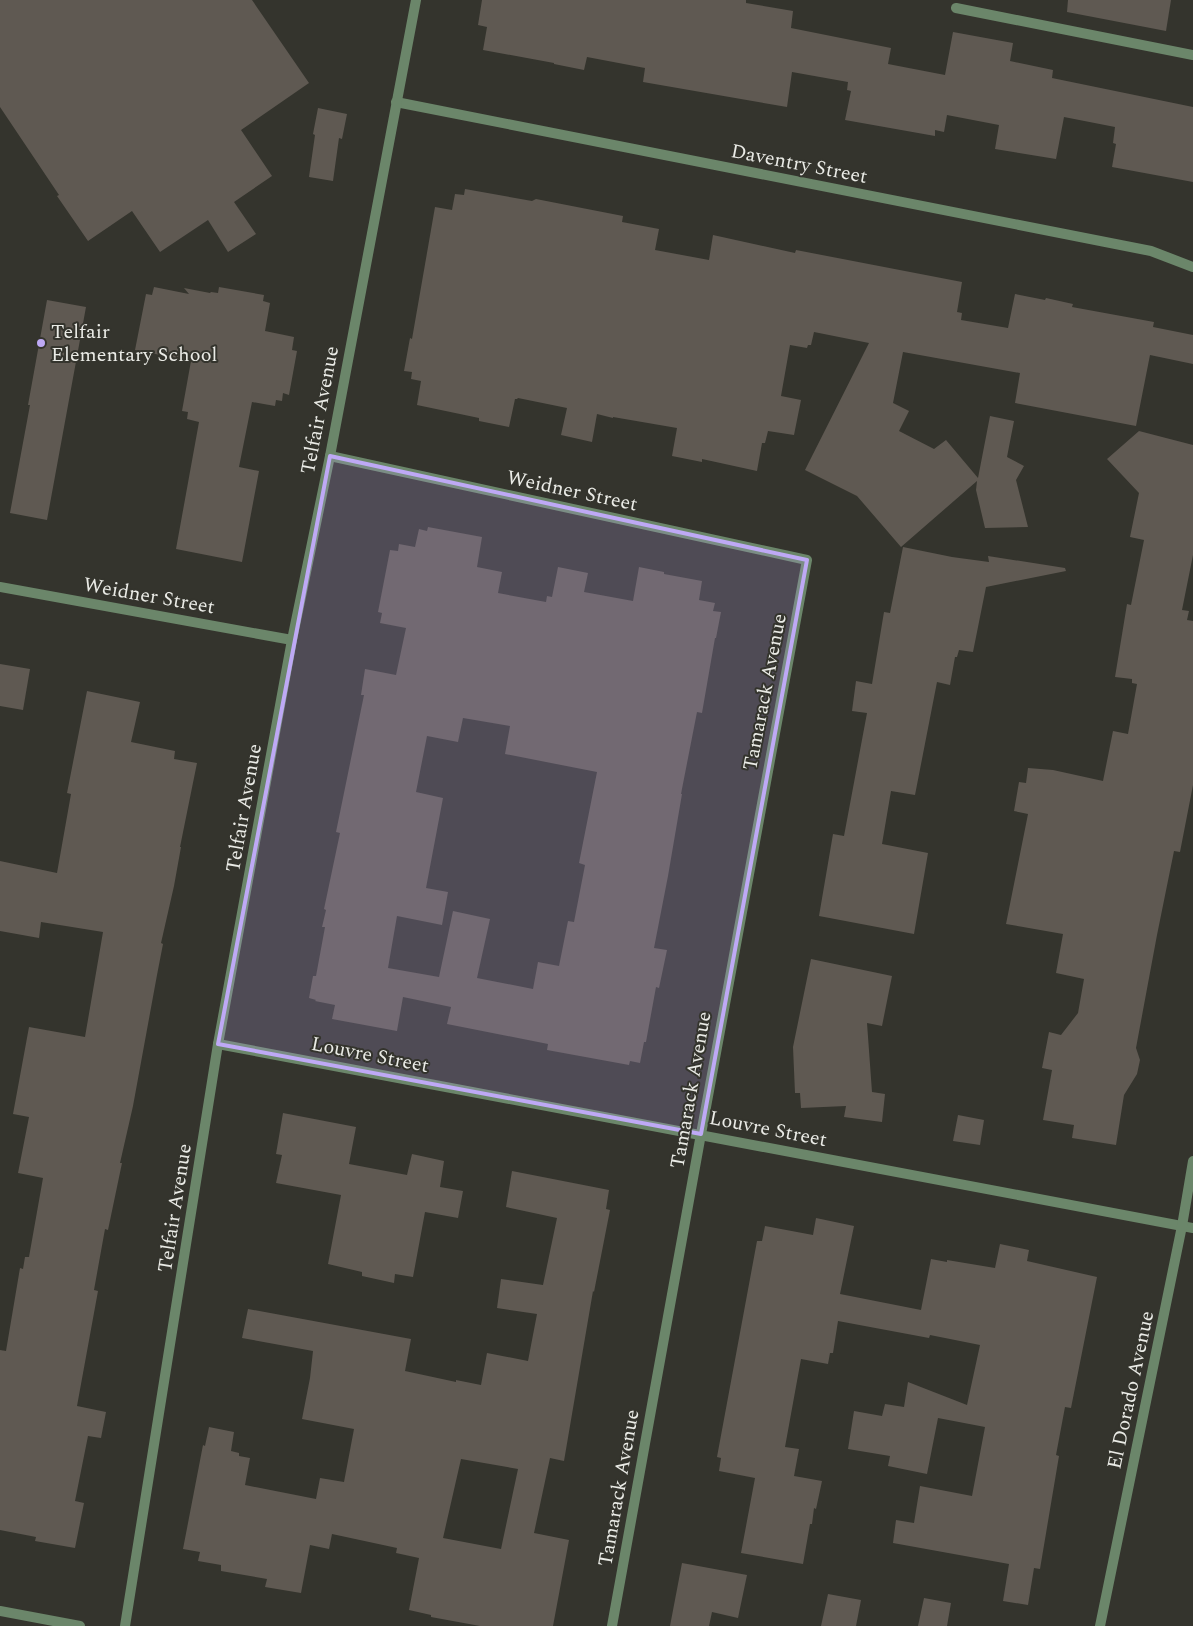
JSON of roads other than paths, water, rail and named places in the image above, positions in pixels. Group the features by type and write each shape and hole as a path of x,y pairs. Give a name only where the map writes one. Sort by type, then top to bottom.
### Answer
{"street":[{"name":"Telfair Avenue","path":"125,1626 218,1044 292,640 330,456 416,0"},
{"path":"956,8 1193,55"},
{"name":"Daventry Street","path":"396,102 1151,251 1193,267"},
{"name":"Weidner Street","path":"330,456 807,560"},
{"name":"Tamarack Avenue","path":"612,1626 700,1134 807,560"},
{"name":"Weidner Street","path":"0,588 292,640"},
{"name":"Louvre Street","path":"218,1044 1188,1227"},
{"name":"El Dorado Avenue","path":"1100,1626 1188,1227 1193,1161"},
{"path":"0,1611 80,1626"}],"place":[{"name":"Telfair Elementary School","path":"41,343"}]}
